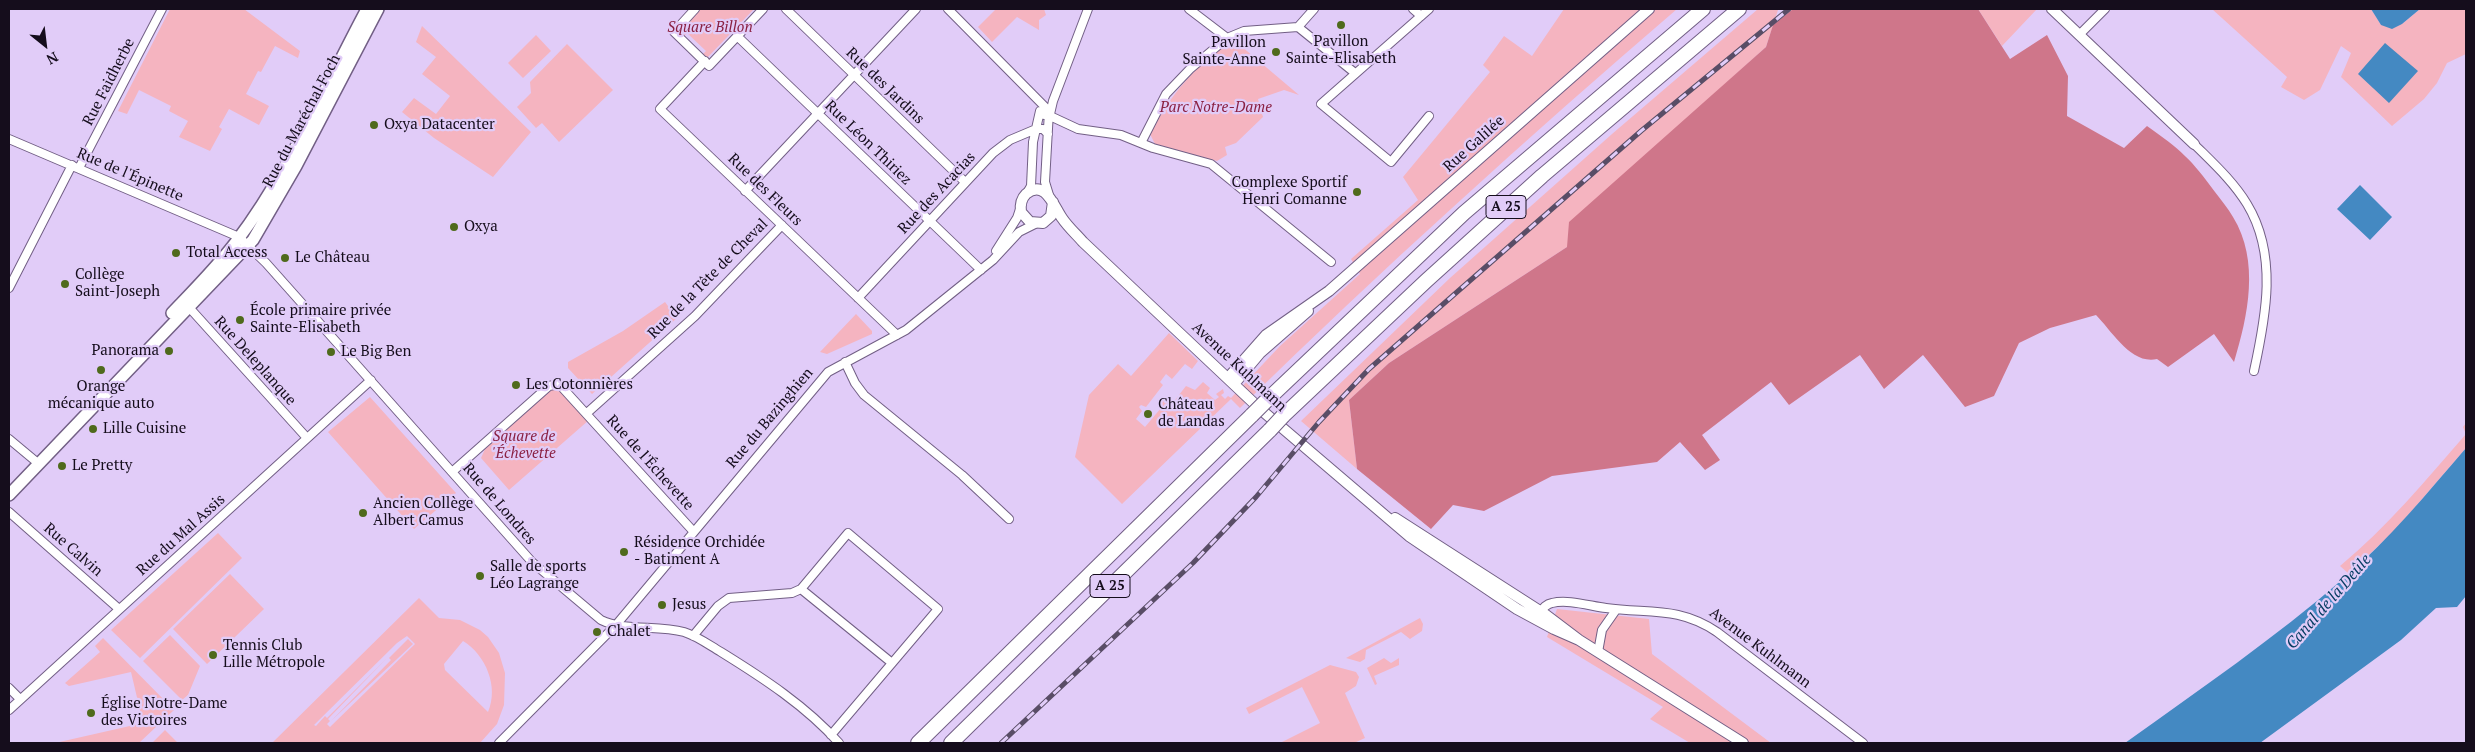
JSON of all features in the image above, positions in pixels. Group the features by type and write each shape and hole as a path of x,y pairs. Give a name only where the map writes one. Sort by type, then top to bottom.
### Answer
{"highway":[{"name":"A 25","path":"918,743 1266,401 1464,213 1703,9"},
{"name":"A 25","path":"951,743 1283,416 1426,281 1542,176 1739,9"},
{"path":"910,743 986,676"}],"main road":[{"name":"Rue du Maréchal Foch","path":"186,304 239,237 292,154 367,9"},
{"name":"Rue du Maréchal Foch","path":"186,304 249,245 296,166 378,9"},
{"path":"9,495 36,462 186,304"},
{"path":"9,484 36,462"}],"street":[{"name":"Rue Faidherbe","path":"9,288 162,9"},
{"path":"695,9 674,32 709,66 764,9"},
{"name":"Rue des Jardins","path":"786,9 965,182"},
{"path":"746,191 916,9"},
{"path":"948,9 1047,108 1050,116"},
{"path":"1039,102 1040,114 1032,156 1031,186 1021,201 1020,209 1025,219 1039,223 1052,216 1051,199 1045,182 1048,134 1053,101 1088,9"},
{"path":"1189,9 1227,38"},
{"path":"1298,27 1314,9"},
{"path":"1413,9 1421,16"},
{"path":"1429,9 1321,104 1392,162 1429,116"},
{"name":"Rue Galilée","path":"1231,381 1260,353 1296,323 1320,298 1648,9"},
{"path":"2052,9 2225,175 2254,216 2260,235 2268,283 2264,323 2254,371"},
{"path":"2079,35 2105,9"},
{"path":"1141,143 1166,94 1190,69 1227,38 1244,31 1298,27 1355,73"},
{"name":"Rue Léon Thiriez","path":"737,36 981,270"},
{"name":"Rue des Fleurs","path":"704,62 660,109 898,335"},
{"path":"1040,114 1050,116 1078,128 1121,135 1153,148 1211,164 1331,262"},
{"path":"1036,129 1043,129 1048,134"},
{"name":"Rue des Acacias","path":"858,298 996,149 1036,129"},
{"name":"Rue de l'Épinette","path":"9,139 239,237"},
{"path":"1026,194 1036,190 1051,199"},
{"name":"Avenue Kuhlmann","path":"1051,199 1062,218 1082,242"},
{"name":"Rue du Bazinghien","path":"981,270 1000,245 1020,209"},
{"name":"Avenue Kuhlmann","path":"1039,223 1060,226 1082,242 1249,399 1343,482 1379,509 1538,616 1742,743"},
{"name":"Rue du Bazinghien","path":"499,743 616,625 828,372 898,335 981,270 1019,232 1039,223"},
{"name":"Rue de la Tête de Cheval","path":"587,413 700,311 782,225"},
{"name":"Rue de Londres","path":"239,237 249,245 371,380 537,568 601,620 616,625 660,628 694,636 742,666 816,719 838,743"},
{"name":"Rue Deleplanque","path":"186,304 307,438"},
{"path":"845,362 855,383 864,395 962,475 1009,519"},
{"name":"Rue du Mal Assis","path":"9,710 371,380"},
{"name":"Rue de l'Échevette","path":"452,472 552,384 562,386 693,531"},
{"path":"9,439 36,462"},
{"name":"Rue Calvin","path":"9,512 119,609"},
{"path":"694,636 718,606 729,598 792,593 801,589 848,533 938,609 831,735"},
{"path":"801,589 892,663"},
{"name":"Avenue Kuhlmann","path":"1538,616 1547,605 1558,602 1616,610 1640,609 1693,618 1703,622 1863,743"},
{"path":"1598,652 1602,630 1616,610"},
{"path":"9,688 20,699"}],"green space":[{"path":"170,9 244,9 300,51 298,58 275,46 261,72 258,71 246,94 269,106 259,125 229,109 219,127 222,129 210,151 179,137 188,121 169,111 171,106 139,90 127,114 118,111"},
{"name":"Square Billon","path":"701,9 754,9 707,58 701,56 706,51 687,33 682,38 681,36 681,31"},
{"path":"996,9 1044,9 1046,15 1039,20 1039,30 1017,17 992,42 978,27"},
{"path":"1564,9 1677,9 1455,205 1240,408 1231,399 1122,504 1075,457 1089,395 1118,364 1131,376 1169,333 1198,361 1192,369 1185,364 1172,379 1166,374 1160,382 1163,385 1146,407 1141,405 1139,407 1142,411 1136,419 1145,427 1161,408 1157,405 1161,399 1171,405 1186,386 1195,390 1203,382 1210,388 1207,393 1215,400 1219,397 1216,394 1223,389 1224,393 1221,395 1225,399 1228,396 1231,398 1280,346 1360,274 1351,259 1418,200 1403,177 1490,72 1483,65 1504,36 1532,56"},
{"path":"1758,9 1778,10 1766,47 1680,125 1567,247 1389,363 1349,400 1357,469 1301,421 1450,278 1612,134"},
{"path":"1978,9 2037,9 2002,46"},
{"path":"2212,9 2371,9 2381,25 2402,24 2420,9 2466,9 2466,54 2447,63 2437,83 2424,99 2392,126 2341,77 2351,53 2341,46 2320,90 2304,100 2281,87 2287,77"},
{"path":"422,26 531,132 493,177 434,138 402,112 414,98 436,114 450,96 422,74 436,57 416,42"},
{"path":"536,35 551,51 523,78 508,63"},
{"name":"Parc Notre-Dame","path":"1234,40 1299,95 1284,90 1258,99 1263,117 1236,143 1225,147 1227,155 1217,161 1155,144 1150,134 1175,94 1208,58"},
{"path":"567,44 613,90 559,142 542,123 536,128 517,107 531,93 530,82"},
{"path":"665,302 677,318 592,394 568,368 568,362 623,331"},
{"path":"856,314 872,331 872,334 827,354 820,352"},
{"name":"Square de 'Échevette","path":"551,390 563,392 589,420 509,490 481,458 485,449"},
{"path":"370,397 456,493 414,529 328,432"},
{"path":"2466,423 2466,434 2463,427"},
{"path":"2466,434 2466,448 2398,527 2349,574 2340,566 2390,519"},
{"path":"218,533 242,558 140,658 111,630"},
{"path":"230,574 264,609 207,664 173,629"},
{"path":"419,598 439,618 460,620 480,630 488,637 499,653 505,673 504,705 497,724 480,743 272,743","holes":["407,636 415,644 330,727 327,724 330,721 328,719 387,658 327,718 325,716 316,726 314,725 397,643","463,641 478,654 488,672 492,692 488,712 445,670 444,664"]},
{"path":"1557,609 1649,619 1652,654 1771,743 1690,743 1650,719 1663,707 1547,637"},
{"path":"1420,618 1423,624 1422,631 1410,639 1401,632 1366,650 1365,659 1360,662 1346,658"},
{"path":"170,635 200,666 188,695 182,700 143,661"},
{"path":"103,638 174,710 139,743 55,743 143,723 131,672 69,686 65,683 100,652 95,646"},
{"path":"408,639 413,644 331,721 391,660 389,658"},
{"path":"1384,658 1391,663 1399,658 1399,665 1374,676 1377,684 1375,685 1367,668"},
{"path":"1330,665 1356,672 1359,677 1356,686 1345,693 1365,738 1354,743 1280,743 1320,723 1302,687 1249,714 1246,708"},
{"path":"165,730 178,743 152,743"}],"shaded area":[{"path":"1793,9 1978,9 2010,59 2047,35 2068,76 2067,116 2124,148 2147,126 2192,163 2233,217 2247,252 2249,270 2247,308 2234,362 2214,334 2168,367 2157,359 2139,357 2130,352 2115,338 2096,315 2050,328 2019,343 1994,396 1965,407 1923,355 1884,389 1860,355 1789,405 1771,382 1702,435 1720,460 1705,470 1680,442 1657,462 1552,476 1484,511 1453,505 1431,529 1357,469 1349,400 1389,363 1567,247 1569,222 1766,47 1773,25"}],"water":[{"path":"2371,9 2420,9 2402,24 2392,29 2381,25"},
{"path":"2385,43 2418,71 2389,103 2358,74"},
{"path":"2360,185 2392,217 2370,240 2337,209"},
{"name":"Canal de la Deûle","path":"2466,448 2466,596 2457,607 2436,608 2401,640 2260,743 2125,743 2264,643 2344,578 2393,532"}],"railway":[{"path":"1001,743 1193,563 1256,497 1319,422 1369,369 1641,131 1789,9"}],"place":[{"name":"Pavillon Sainte-Elisabeth","path":"1341,25"},
{"name":"Pavillon Sainte-Anne","path":"1276,52"},
{"name":"Oxya Datacenter","path":"374,125"},
{"name":"Complexe Sportif Henri Comanne","path":"1357,192"},
{"name":"Oxya","path":"454,227"},
{"name":"Total Access","path":"176,253"},
{"name":"Le Château","path":"285,258"},
{"name":"Collège Saint-Joseph","path":"65,284"},
{"name":"École primaire privée Sainte-Elisabeth","path":"240,320"},
{"name":"Panorama","path":"169,351"},
{"name":"Le Big Ben","path":"331,352"},
{"name":"Orange mécanique auto","path":"101,370"},
{"name":"Les Cotonnières","path":"516,385"},
{"name":"Château de Landas","path":"1148,414"},
{"name":"Lille Cuisine","path":"93,429"},
{"name":"Le Pretty","path":"62,466"},
{"name":"Ancien Collège Albert Camus","path":"363,513"},
{"name":"Résidence Orchidée - Batiment A","path":"624,552"},
{"name":"Salle de sports Léo Lagrange","path":"480,576"},
{"name":"Jesus","path":"662,605"},
{"name":"Chalet","path":"597,632"},
{"name":"Tennis Club Lille Métropole","path":"213,655"},
{"name":"Église Notre-Dame des Victoires","path":"91,713"}]}
